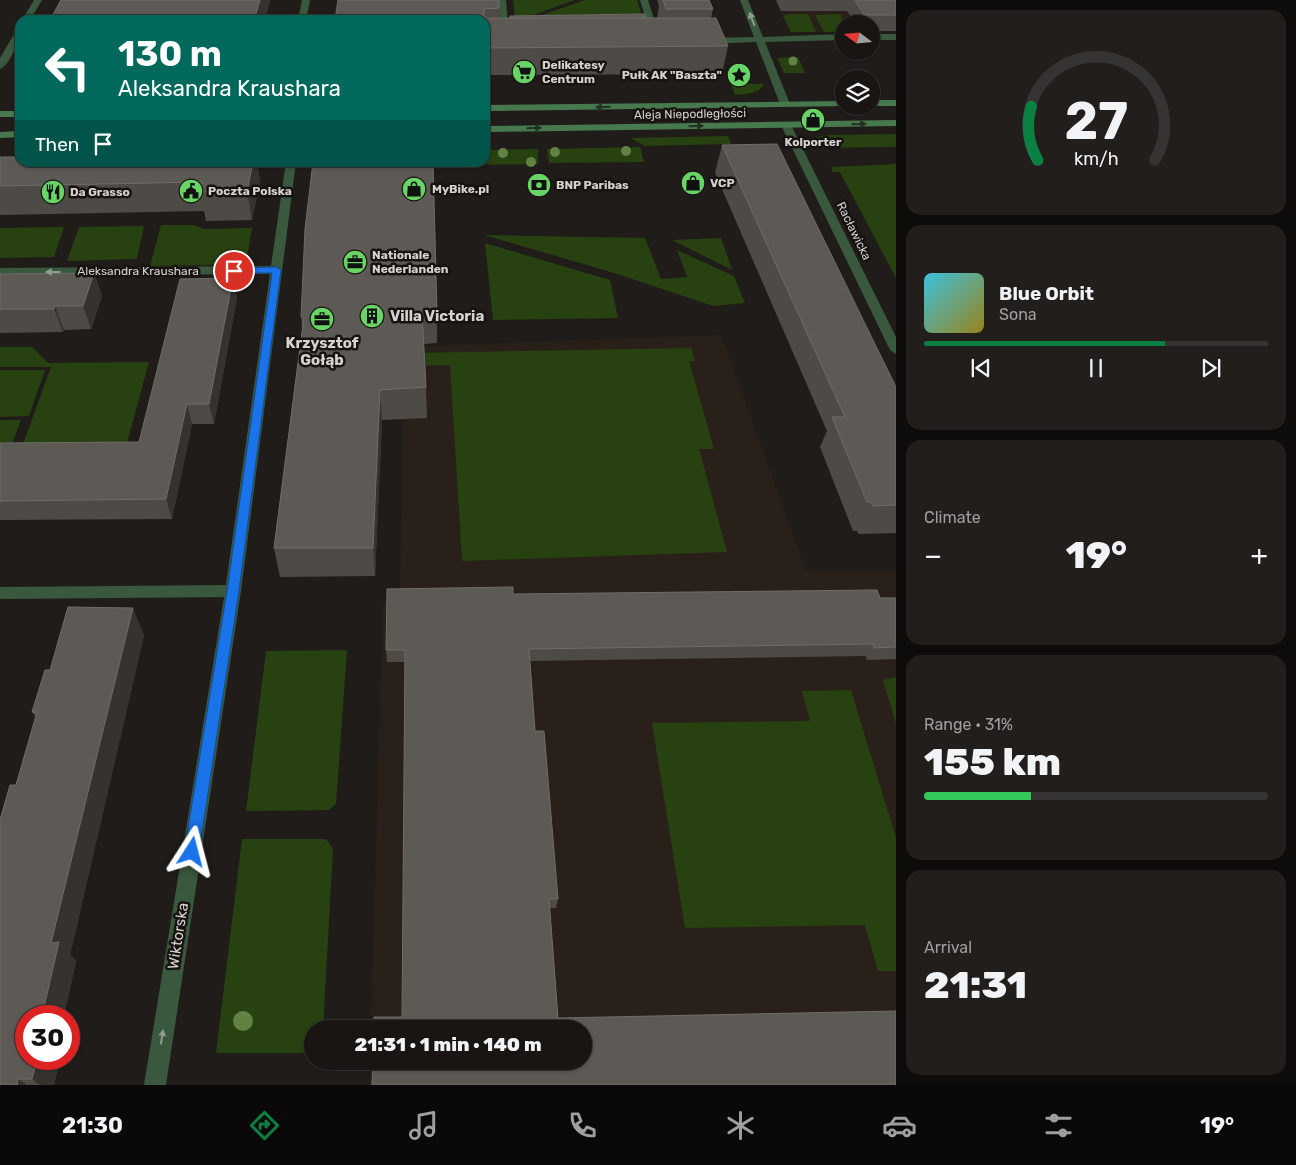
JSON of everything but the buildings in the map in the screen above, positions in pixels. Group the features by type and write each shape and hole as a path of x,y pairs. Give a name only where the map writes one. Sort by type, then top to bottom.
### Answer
{"main road":[{"path":"880,103 896,103"},
{"name":"Aleja Niepodległości","path":"490,108 835,104"},
{"path":"0,114 15,114"},
{"name":"Aleja Niepodległości","path":"490,129 896,124"},
{"path":"0,134 15,134"}],"street":[{"path":"29,15 38,0"},
{"path":"303,15 306,0"},
{"path":"502,0 506,40"},
{"path":"644,0 655,39"},
{"path":"744,0 785,104"},
{"path":"697,41 835,37"},
{"path":"880,37 896,37"},
{"path":"0,66 15,40"},
{"name":"Racławicka","path":"786,125 896,350"},
{"name":"Wiktorska","path":"155,1085 233,591 290,167"},
{"name":"Aleksandra Kraushara","path":"0,272 276,270"},
{"path":"0,593 233,591"}],"shaded area":[{"path":"775,0 860,0 868,15 835,15 835,32 791,32"},
{"path":"721,335 806,571 896,571 896,1085 370,1085 371,1070 592,1070 592,1020 371,1020 383,602 399,601 400,592 404,347"}],"green space":[{"path":"513,0 575,0 525,18 515,18"},
{"path":"585,0 637,0 642,16 536,17"},
{"path":"789,14 808,14 816,32 791,32 783,16"},
{"path":"840,14 835,15 835,32 824,32 815,15"},
{"path":"798,57 805,73 784,73 777,58"},
{"path":"731,83 764,84 756,92 735,95"},
{"path":"896,134 896,147 815,148 811,143 815,138 825,135"},
{"path":"728,136 731,144 645,146 630,138"},
{"path":"640,147 644,162 549,163 547,149"},
{"path":"538,149 538,164 490,165 490,150"},
{"path":"896,164 896,278 840,172 833,172 831,167"},
{"path":"161,225 194,225 204,229 252,228 246,264 150,266"},
{"path":"144,226 137,259 67,261 79,227"},
{"path":"64,227 54,257 0,258 0,228"},
{"path":"484,235 645,238 661,279 687,277 677,250 734,276 745,303 713,306 614,273"},
{"path":"721,238 732,270 672,240"},
{"path":"485,243 610,280 618,318 493,320"},
{"path":"0,347 32,347 48,363 149,362 127,443 23,444 51,367 0,367"},
{"path":"691,348 695,361 689,361 714,449 699,449 727,552 462,561 450,365 409,366 408,353"},
{"path":"0,370 45,370 29,416 0,417"},
{"path":"0,420 21,420 12,444 0,445"},
{"path":"347,650 336,804 329,810 246,811 266,651"},
{"path":"896,677 896,724 883,680"},
{"path":"851,690 896,838 896,971 878,971 865,925 685,928 652,723 810,721 802,691"},
{"path":"242,839 326,839 333,849 324,1020 304,1020 304,1053 216,1053"}],"place":[{"name":"Delikatesy Centrum","path":"524,72"},
{"name":"Pułk AK \"Baszta\"","path":"739,75"},
{"name":"Kolporter","path":"813,120"},
{"name":"VCP","path":"693,183"},
{"name":"BNP Paribas","path":"539,185"},
{"name":"MyBike.pl","path":"414,189"},
{"name":"Poczta Polska","path":"191,191"},
{"name":"Da Grasso","path":"53,192"},
{"name":"Nationale Nederlanden","path":"355,262"},
{"name":"Villa Victoria","path":"372,316"},
{"name":"Krzysztof Gołąb","path":"322,319"}],"route":[{"path":"192,852 233,591 276,270 234,271"}]}
